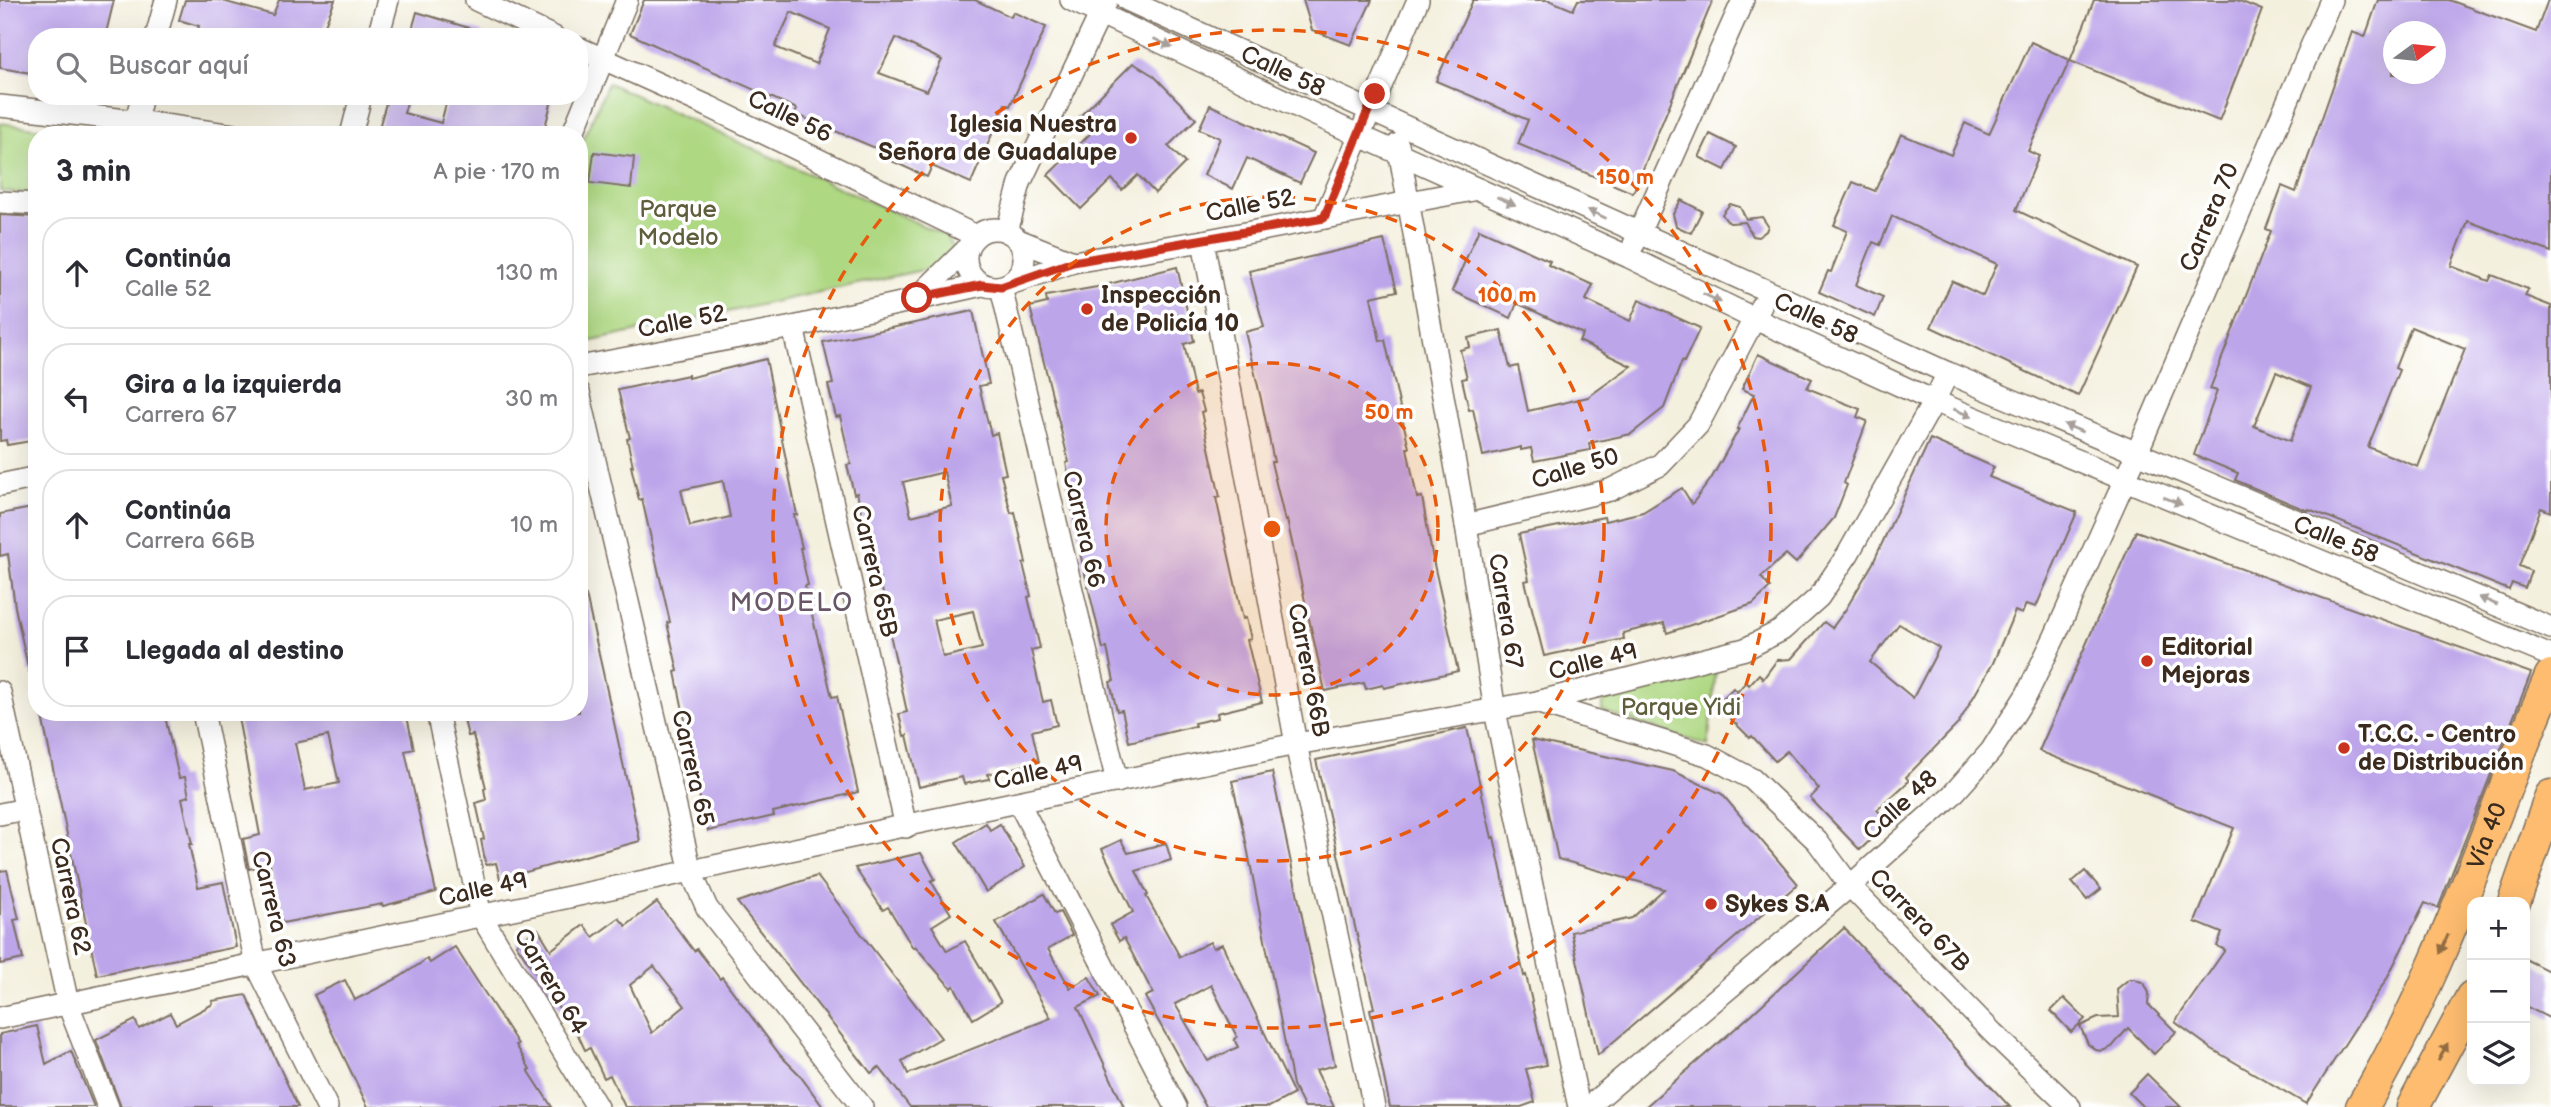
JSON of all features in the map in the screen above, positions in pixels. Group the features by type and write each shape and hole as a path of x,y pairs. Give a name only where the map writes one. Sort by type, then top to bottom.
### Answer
{"highway":[{"name":"Vía 40","path":"2362,1107 2409,1023 2456,915 2551,676"},
{"name":"Vía 40","path":"2516,897 2551,796"},
{"path":"2413,1107 2467,1006"}],"street":[{"path":"158,28 166,0"},
{"path":"380,28 388,0"},
{"path":"476,0 535,28"},
{"path":"588,96 627,0"},
{"name":"Calle 58","path":"1071,0 1104,7 1358,135 1629,257 1755,319 1934,401 2551,656"},
{"name":"Calle 58","path":"1127,0 1948,373 2551,628"},
{"path":"1324,218 1418,0"},
{"path":"1629,257 1743,0"},
{"name":"Carrera 70","path":"2136,454 2331,0"},
{"path":"917,298 974,239 1020,183 1104,7"},
{"name":"Calle 56","path":"588,52 710,107 974,239"},
{"path":"134,126 140,105"},
{"path":"354,126 359,105"},
{"path":"576,126 584,105"},
{"path":"0,106 122,126"},
{"name":"Carrera 67","path":"1394,121 1466,525 1495,710 1579,1107"},
{"path":"1020,183 1012,236 1024,256 1023,265 1014,280 997,285 969,273 966,262 974,239 998,229 1012,236 1073,262"},
{"name":"Calle 52","path":"588,365 793,327 917,298 997,285 1073,262 1203,241 1478,189"},
{"path":"0,202 28,204"},
{"name":"Carrera 66B","path":"1203,241 1296,744 1374,1107"},
{"name":"Carrera 66","path":"997,285 1117,782"},
{"name":"Calle 50","path":"1466,525 1610,490 1660,465 1698,425 1769,292"},
{"name":"Carrera 65B","path":"793,327 906,827"},
{"name":"Calle 49","path":"0,1018 1296,744 1537,702 1745,649 1782,630 1819,597 1848,554 1948,373"},
{"name":"Carrera 65","path":"588,431 691,872 707,908 862,1107"},
{"name":"Calle 48","path":"1588,1107 1850,886 1952,795 1991,751 2032,683 2136,454"},
{"path":"0,485 28,479"},
{"name":"Carrera 62","path":"0,692 68,1004 108,1107"},
{"name":"Carrera 67B","path":"1537,702 1681,746 1736,769 1766,791 1817,841 1850,886 2070,1107"},
{"name":"Carrera 63","path":"205,721 256,964 327,1107"},
{"name":"Carrera 64","path":"439,721 481,916 597,1107"},
{"path":"1019,803 1176,1107"},
{"path":"0,814 26,809"}],"green space":[{"name":"Parque Modelo","path":"608,83 946,236 955,250 941,266 588,342 588,128"},
{"path":"0,123 28,127 28,193 0,191"},
{"name":"Parque Yidi","path":"1716,669 1708,746 1602,711 1602,695"}],"building":[{"path":"0,0 114,0 107,28 28,28 28,73 0,68"},
{"path":"185,0 219,0 273,15 279,0 335,0 324,28 198,28 179,20"},
{"path":"644,0 975,0 1011,17 1013,12 1046,27 1010,106 1005,104 971,183 932,166 927,177 883,157 885,152 795,114 797,109 630,34","holes":["791,12 830,29 816,64 775,47","896,38 942,60 927,91 879,73"]},
{"path":"1303,0 1372,0 1351,45 1312,30"},
{"path":"1473,0 1549,0 1573,10 1578,0 1713,0 1633,193 1518,144 1528,120 1436,81"},
{"path":"2094,0 2237,0 2262,10 2219,121 2070,61"},
{"path":"2378,0 2449,0 2536,32 2548,0 2551,0 2551,252 2468,221 2451,266 2489,281 2492,275 2528,289 2525,296 2551,306 2551,512 2541,508 2519,566 2531,571 2525,588 2512,583 2509,590 2309,509 2308,511 2235,480 2238,473 2194,455 2217,391 2210,389 2271,231 2266,229 2282,186 2296,192 2352,32 2365,37","holes":["2411,327 2465,349 2418,467 2368,447 2399,370 2395,368","2276,372 2311,387 2290,441 2254,426"]},
{"path":"417,12 469,28 413,28"},
{"path":"2031,42 2070,60 2028,151 2039,156 2016,210 2137,267 2078,396 1931,327 1952,281 1983,296 1997,264 1892,216 1880,245 1873,242 1856,285 1883,297 1875,317 1819,292 1828,271 1831,272 1847,231 1834,225 1853,182 1875,191 1901,134 1951,155 1965,123 1989,134"},
{"name":"Iglesia Nuestra Señora de Guadalupe","path":"1133,63 1154,76 1196,119 1168,146 1185,163 1155,193 1138,175 1122,190 1112,179 1081,209 1048,175 1093,131 1079,117"},
{"path":"385,105 406,105 404,113 441,123 446,105 551,105 545,126 380,126"},
{"path":"1210,105 1314,153 1300,183 1247,158 1233,189 1204,175 1220,138 1199,129"},
{"path":"1710,134 1736,147 1725,170 1699,157"},
{"path":"594,152 634,157 631,188 590,183"},
{"path":"1681,200 1702,211 1691,233 1676,226 1673,214"},
{"path":"1730,204 1740,207 1746,219 1762,217 1768,226 1766,231 1758,237 1753,236 1745,222 1730,223 1726,220 1722,214"},
{"path":"0,215 28,217 28,442 7,445 6,440 0,441"},
{"path":"1479,229 1550,261 1548,265 1593,285 1586,300 1630,321 1639,300 1700,328 1684,362 1682,361 1664,408 1631,434 1589,443 1590,450 1534,461 1531,448 1521,450 1521,447 1483,456 1473,409 1469,410 1462,379 1467,378 1460,350 1470,347 1468,338 1501,330 1510,368 1518,366 1528,411 1588,397 1631,366 1579,341 1583,334 1517,303 1511,318 1452,291"},
{"path":"1384,240 1397,291 1371,297 1380,341 1385,340 1417,498 1422,497 1458,671 1384,688 1383,685 1366,689 1364,683 1325,691 1287,520 1285,521 1271,462 1274,462 1245,332 1264,327 1249,271"},
{"path":"1177,267 1194,341 1184,344 1195,394 1199,393 1204,411 1201,412 1220,497 1216,498 1243,619 1246,618 1251,639 1247,640 1262,702 1217,713 1218,718 1194,723 1195,726 1129,742 1122,710 1117,711 1110,682 1114,681 1107,648 1103,649 1080,553 1082,552 1068,490 1072,489 1066,463 1069,462 1030,307 1047,303 1046,296 1097,287"},
{"path":"973,311 989,384 979,386 991,435 997,433 1006,474 1001,475 1011,513 1015,512 1026,563 1023,564 1031,596 1028,597 1040,648 1031,650 1043,702 1051,700 1057,725 1032,731 1039,762 988,774 989,779 964,784 962,777 919,787 907,735 904,736 899,714 907,712 890,634 892,633 857,493 854,494 847,465 851,464 840,416 836,417 828,385 833,384 823,342","holes":["944,472 952,506 911,516 903,482","973,611 982,648 943,657 934,620"]},
{"path":"1758,354 1812,379 1807,388 1860,409 1857,417 1867,421 1834,518 1796,563 1786,554 1761,577 1770,588 1753,604 1667,633 1664,623 1623,633 1624,639 1544,656 1525,581 1529,580 1519,534 1604,517 1605,521 1643,512 1682,488 1692,504 1711,479 1739,429 1754,394 1742,389"},
{"path":"766,359 797,515 794,515 808,585 805,586 832,697 837,696 858,792 708,831 690,758 693,758 667,623 670,622 642,499 639,500 631,466 627,439 630,438 618,390 688,375 688,378","holes":["723,481 730,517 690,526 681,490"]},
{"path":"1930,439 1994,467 1989,477 2077,512 2036,607 2026,604 2022,614 2015,611 1993,663 1958,724 1906,777 1909,781 1877,810 1889,822 1860,850 1810,798 1819,789 1787,751 1775,761 1717,705 1733,688 1737,692 1746,682 1749,685 1759,674 1763,679 1777,660 1791,659 1824,622 1832,628 1873,563","holes":["1899,624 1939,648 1913,698 1870,662"]},
{"path":"28,509 28,667 15,607 8,554 0,556 0,514"},
{"path":"2136,531 2531,673 2438,908 2425,903 2386,980 2306,1104 2212,1049 2175,1022 2225,950 2217,946 2222,933 2195,922 2234,828 2039,751"},
{"path":"588,604 640,841 500,879 496,863 486,865 481,840 484,839 476,803 486,800 486,788 473,735 468,736 464,721 588,721"},
{"path":"43,721 166,721 179,778 185,777 189,796 182,798 198,887 223,882 236,947 97,975"},
{"path":"239,721 408,721 414,749 405,751 436,892 383,906 382,904 282,923 270,864 249,869 243,839 260,835","holes":["328,736 339,783 305,790 295,743"]},
{"path":"1467,728 1546,1065 1526,1069 1535,1102 1521,1107 1390,1107 1370,1009 1374,1008 1316,760"},
{"name":"Sykes S.A","path":"1532,740 1673,771 1722,794 1798,884 1598,1055 1571,932 1632,918 1664,889 1558,859"},
{"path":"1272,772 1335,1065 1316,1070 1334,1107 1304,1107 1293,1085 1232,781"},
{"path":"986,823 990,830 1000,824 1025,867 986,892 956,842"},
{"path":"1121,840 1128,853 1166,843 1171,860 1136,871 1148,895 1146,896 1180,957 1210,942 1213,948 1222,944 1294,1094 1269,1107 1206,1107 1145,997 1153,993 1124,938 1119,941 1110,925 1133,912 1102,849","holes":["1211,985 1237,1037 1234,1039 1238,1047 1208,1061 1175,1004"]},
{"path":"921,853 935,879 931,881 951,914 932,926 947,951 965,941 1001,1002 973,1019 954,986 951,988 915,946 913,948 888,907 883,910 855,868"},
{"path":"7,870 19,919 14,920 23,959 0,964 0,871"},
{"path":"2085,871 2101,889 2087,900 2072,882"},
{"path":"817,876 941,1038 902,1061 908,1074 1051,1018 996,922 1044,894 1055,914 1060,912 1072,935 1048,949 1070,988 1089,977 1100,996 1078,1007 1124,1107 910,1107 879,1067 871,1073 737,902"},
{"path":"657,902 694,951 697,949 720,979 722,977 823,1107 625,1107 610,1075 604,1078 590,1048 585,1050 569,1015 565,1017 516,944 538,929 551,950 584,925 593,937 619,918 626,926","holes":["654,966 685,1006 652,1033 630,985"]},
{"path":"1844,928 2010,1107 1645,1107 1752,1014"},
{"path":"455,947 518,1044 516,1045 530,1069 528,1070 552,1107 368,1107 314,995 345,980 355,1000 400,977 427,959 430,963"},
{"path":"2530,962 2551,972 2551,1019 2530,1008"},
{"path":"2129,979 2144,983 2149,993 2148,1004 2176,1032 2154,1054 2128,1028 2112,1047 2096,1050 2088,1044 2080,1026 2098,1018 2119,1017 2117,989"},
{"path":"246,995 298,1107 121,1107 96,1040 135,1020 139,1029 170,1013 176,1024 213,1004 212,1001"},
{"path":"2064,998 2085,1019 2071,1032 2051,1011"},
{"path":"37,1026 46,1064 71,1051 94,1107 0,1107 0,1034"},
{"path":"2147,1074 2181,1107 2143,1107 2129,1093"}],"place":[{"name":"Iglesia Nuestra Señora de Guadalupe","path":"1131,138"},
{"name":"Inspección de Policía 10","path":"1087,309"},
{"name":"Editorial Mejoras","path":"2147,661"},
{"name":"T.C.C. - Centro de Distribución","path":"2344,748"},
{"name":"Sykes S.A","path":"1711,904"}],"district":[{"name":"MODELO","path":"792,602"}],"route":[{"path":"917,298 982,285 1001,287 1073,262 1324,218 1375,94"}]}
